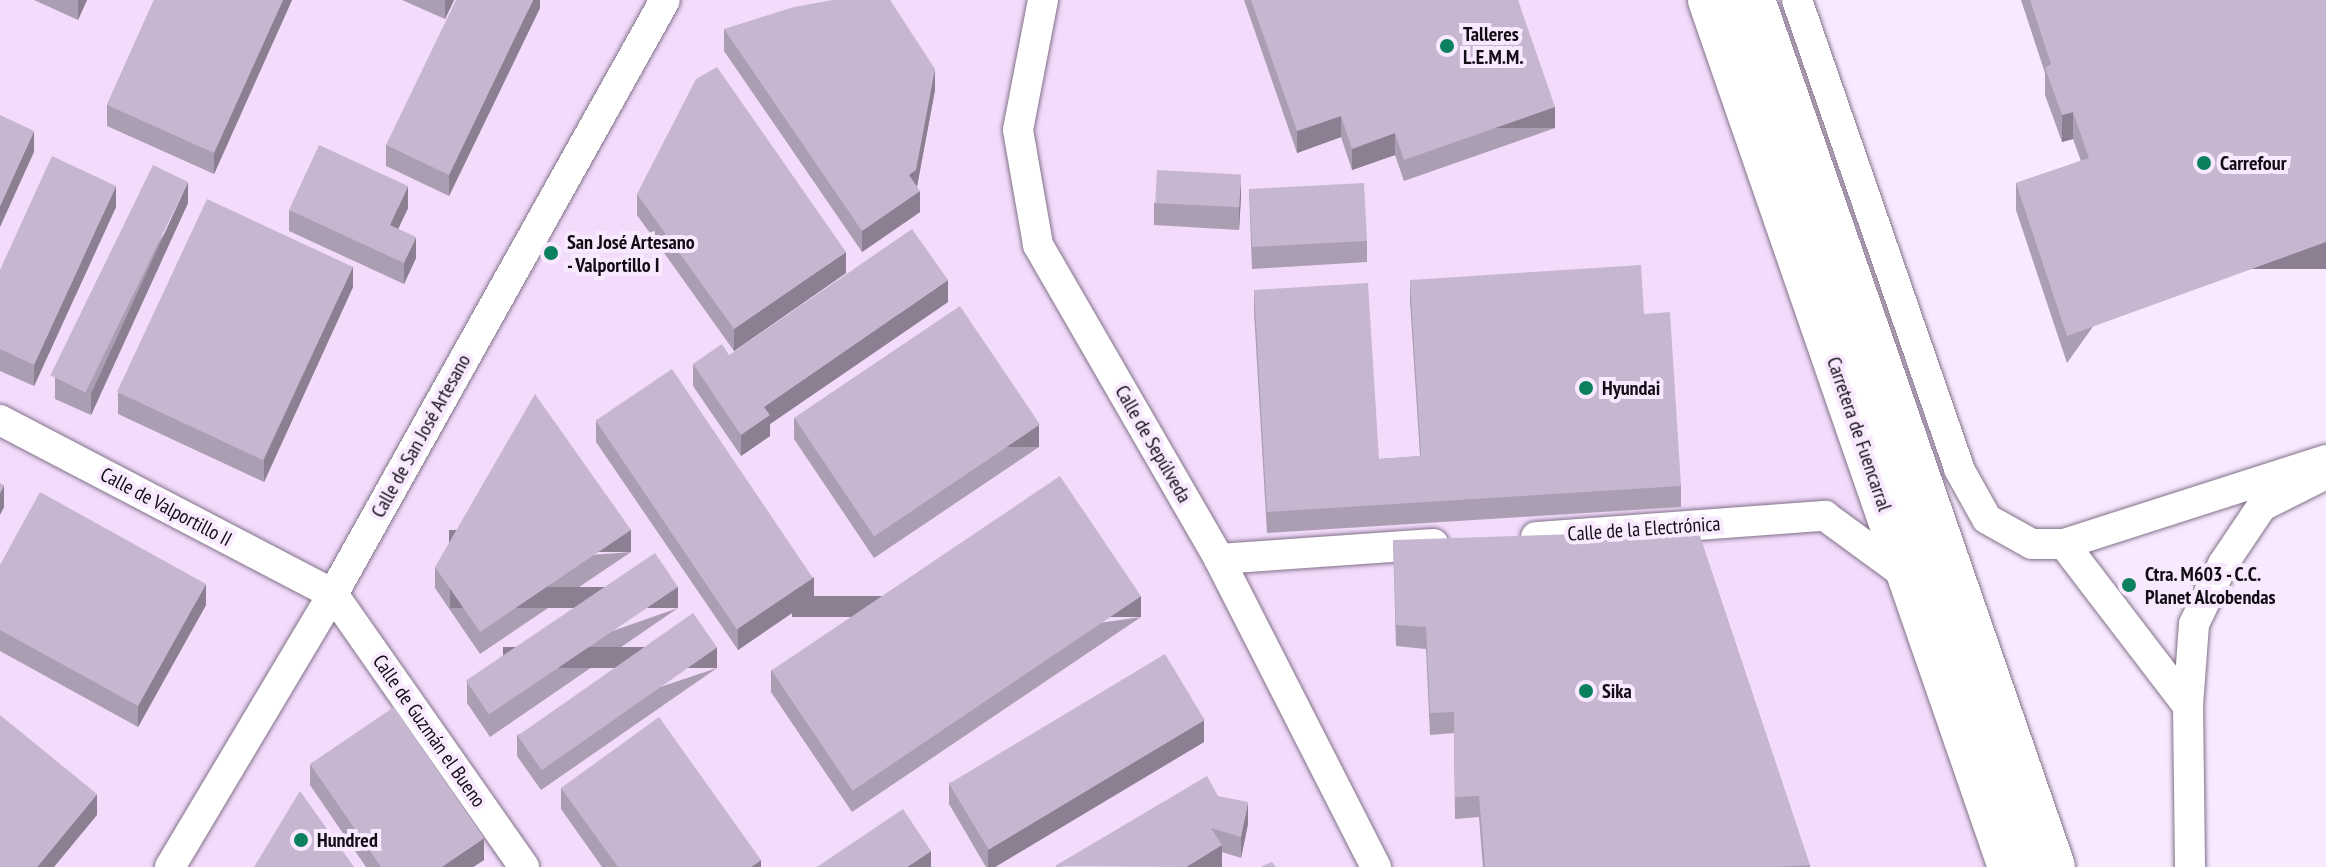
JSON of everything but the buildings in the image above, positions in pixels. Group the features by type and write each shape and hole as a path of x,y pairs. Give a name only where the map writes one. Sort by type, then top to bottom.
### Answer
{"highway":[{"name":"Carretera de Fuencarral","path":"1710,0 2010,867"},
{"name":"Carretera de Fuencarral","path":"1753,0 2053,867"}],"street":[{"name":"Calle de San José Artesano","path":"170,867 333,594 665,0"},
{"name":"Calle de Sepúlveda","path":"1043,0 1018,130 1038,245 1219,559 1376,867"},
{"path":"1797,0 1959,469 1987,519 2032,544 2064,544 2326,460"},
{"name":"Calle de Valportillo II","path":"0,420 333,594"},
{"path":"2190,867 2188,706 2194,624 2223,564 2262,506 2326,474"},
{"name":"Calle de la Electrónica","path":"1506,539 1825,516 1907,576"},
{"path":"1219,559 1458,542"},
{"path":"2064,544 2188,706"},
{"name":"Calle de Guzmán el Bueno","path":"333,594 524,867"}],"shaded area":[{"path":"0,0 1711,0 2014,867 0,867"}],"place":[{"name":"Talleres L.E.M.M.","path":"1447,46"},
{"name":"Carrefour","path":"2204,163"},
{"name":"San José Artesano - Valportillo I","path":"551,253"},
{"name":"Hyundai","path":"1586,388"},
{"name":"Ctra. M603 - C.C. Planet Alcobendas","path":"2129,585"},
{"name":"Sika","path":"1586,691"},
{"name":"Hundred","path":"301,840"}]}
